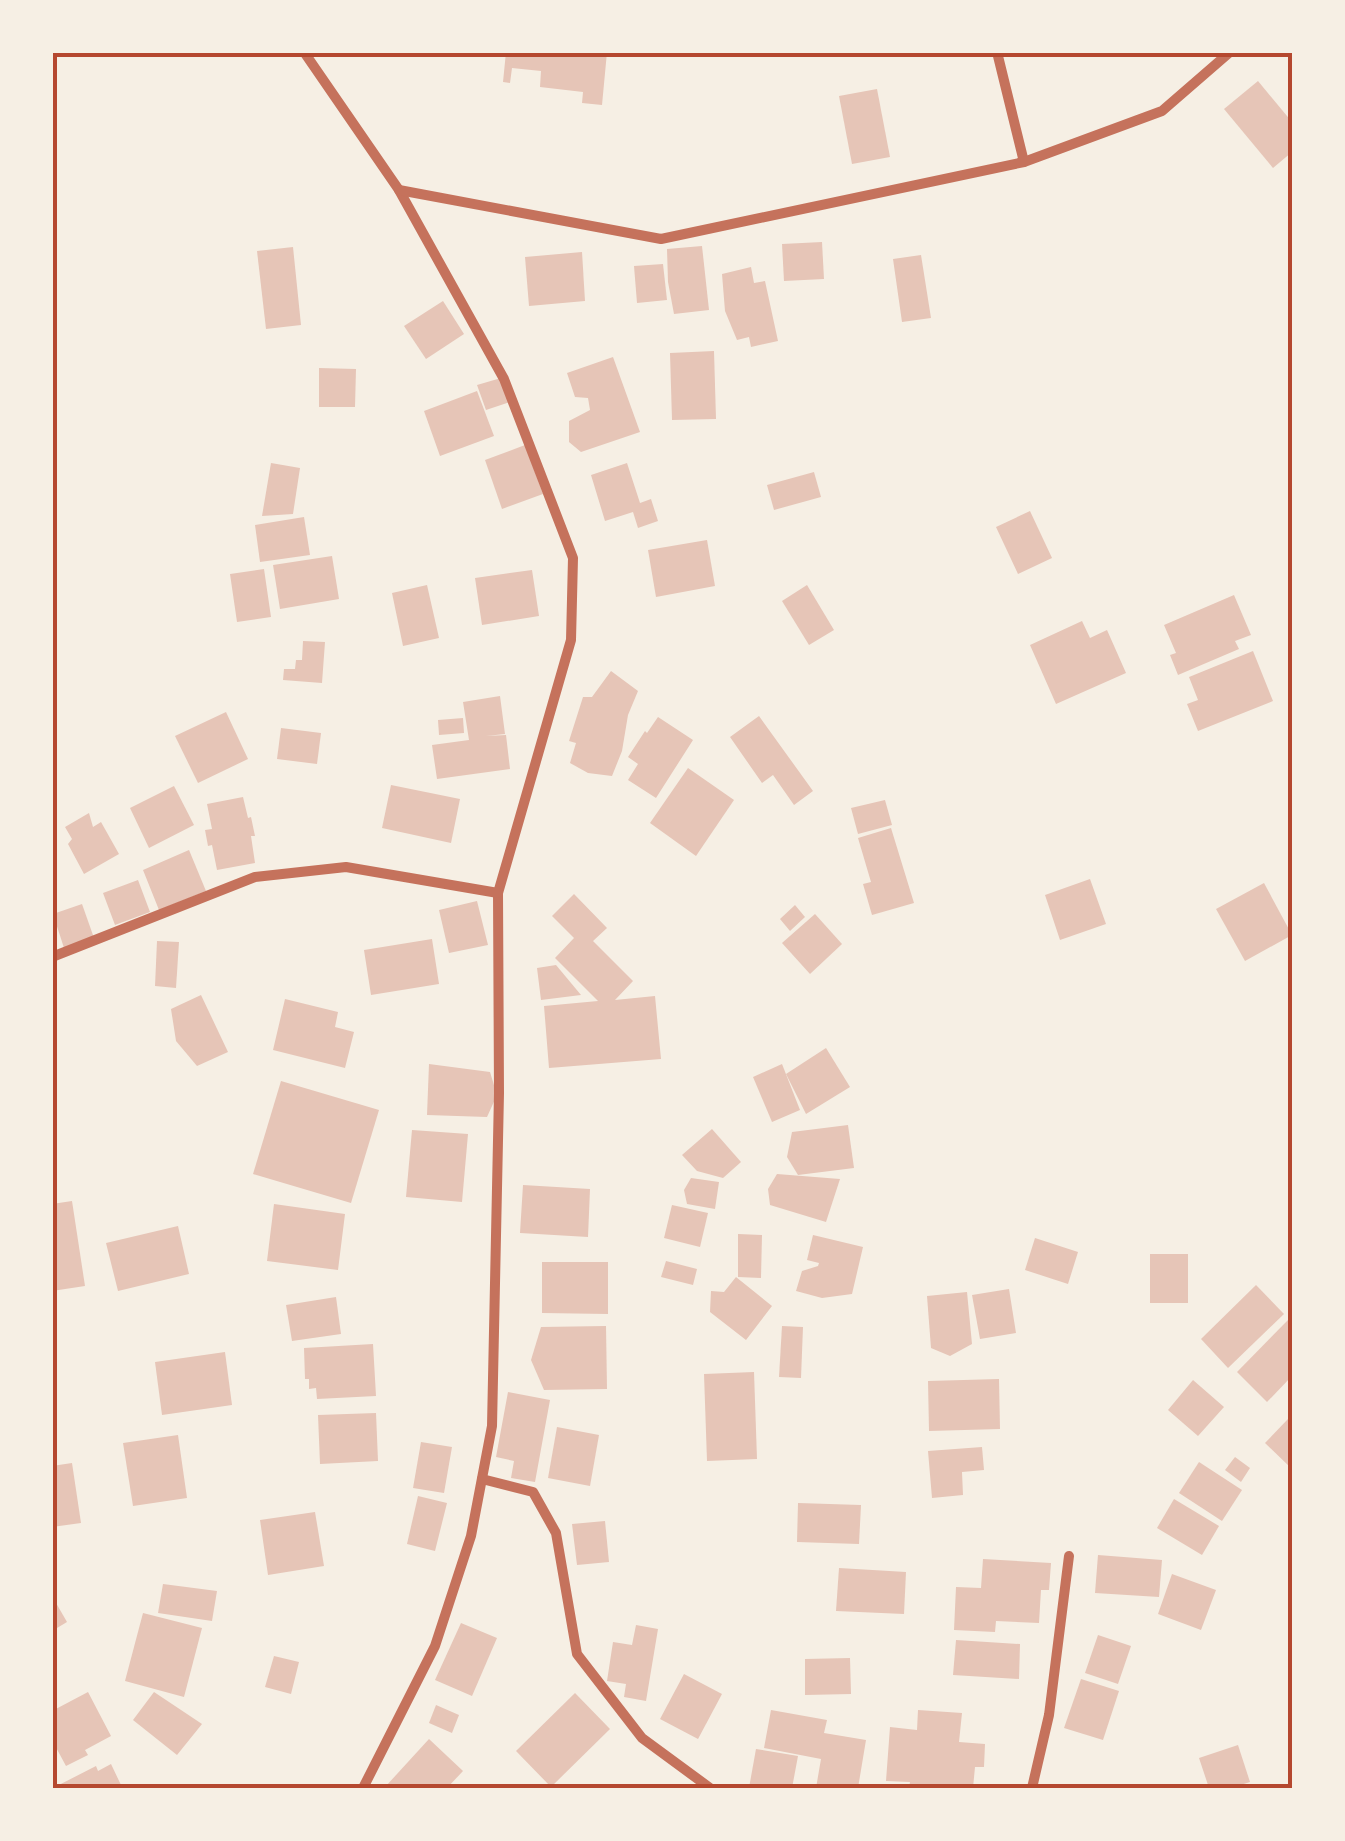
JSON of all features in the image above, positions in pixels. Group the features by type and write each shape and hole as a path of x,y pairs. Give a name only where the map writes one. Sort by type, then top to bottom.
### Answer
{"street":[{"path":"304,52 399,190 504,379 572,558 571,640 498,893 500,1093 492,1426 472,1536 435,1646 363,1788"},
{"path":"998,52 1024,162"},
{"path":"399,190 661,239 1024,162 1162,112 1230,52"},
{"path":"52,957 255,877 346,867 498,893"},
{"path":"482,1479 532,1492 556,1533 577,1654 642,1738 710,1788"},
{"path":"1032,1788 1049,1716 1068,1556"}],"building":[{"path":"506,52 607,52 602,105 582,103 583,92 540,87 541,71 512,68 510,83 503,82"},
{"path":"1258,81 1292,122 1292,152 1273,168 1224,109"},
{"path":"877,89 890,157 852,164 839,96"},
{"path":"822,242 824,279 784,281 782,244"},
{"path":"702,246 709,310 674,314 667,249"},
{"path":"293,247 301,325 266,329 257,251"},
{"path":"582,252 585,301 529,306 525,257"},
{"path":"921,255 931,318 902,322 893,259"},
{"path":"663,264 667,300 637,303 634,266"},
{"path":"751,267 754,283 765,281 778,341 751,347 749,337 737,340 725,311 722,274"},
{"path":"443,301 464,334 426,359 404,326"},
{"path":"714,351 716,419 672,420 670,353"},
{"path":"613,357 640,432 581,452 569,442 569,421 590,410 588,398 575,397 567,373"},
{"path":"319,368 356,369 355,407 319,407"},
{"path":"501,378 510,402 486,410 477,385"},
{"path":"477,391 494,436 440,456 424,411"},
{"path":"525,445 543,494 502,509 485,460"},
{"path":"271,463 300,468 293,514 262,516"},
{"path":"627,463 640,503 651,499 658,521 638,528 633,512 605,521 591,475"},
{"path":"814,472 821,497 774,510 767,485"},
{"path":"1030,511 1052,558 1018,574 996,527"},
{"path":"304,517 310,555 260,562 255,525"},
{"path":"707,540 715,586 656,597 648,550"},
{"path":"332,556 339,599 280,609 273,565"},
{"path":"264,569 271,617 237,622 230,574"},
{"path":"532,570 539,616 482,625 475,578"},
{"path":"427,585 439,638 403,646 392,593"},
{"path":"807,585 834,630 809,645 782,601"},
{"path":"1234,595 1251,635 1235,641 1239,649 1178,675 1170,655 1176,653 1164,625"},
{"path":"1082,621 1090,638 1107,630 1126,673 1056,704 1030,645"},
{"path":"303,641 325,642 322,683 283,680 284,669 295,669 296,660 302,660"},
{"path":"1253,651 1273,701 1198,731 1187,704 1198,700 1189,677"},
{"path":"611,671 638,691 612,776 588,773 570,763 576,743 569,741 583,697 592,697"},
{"path":"500,696 505,734 486,736 506,735 510,769 437,779 432,745 469,740 463,702"},
{"path":"226,712 248,759 198,783 175,736"},
{"path":"759,716 813,791 794,805 773,775 762,783 730,737"},
{"path":"658,717 693,740 656,798 628,780 638,764 628,757"},
{"path":"463,718 464,733 439,735 438,720"},
{"path":"281,728 321,733 317,764 277,759"},
{"path":"688,768 734,800 696,856 650,823"},
{"path":"391,785 460,799 451,843 382,828"},
{"path":"174,786 194,825 149,848 130,808"},
{"path":"243,797 255,836 251,836 255,863 217,870 205,830 212,829 207,804"},
{"path":"885,800 892,825 858,834 851,808"},
{"path":"89,813 93,827 101,822 119,854 84,874 68,844 72,839 65,827"},
{"path":"891,828 914,903 872,915 863,884 871,882 858,838"},
{"path":"189,850 206,891 159,910 143,870"},
{"path":"1090,879 1106,924 1060,940 1045,895"},
{"path":"138,880 150,912 115,925 103,893"},
{"path":"1264,883 1292,935 1245,961 1216,909"},
{"path":"574,894 607,928 593,941 633,981 615,1000 655,996 661,1059 549,1068 544,1006 598,1001 555,958 574,938 552,916"},
{"path":"477,901 488,945 449,953 439,910"},
{"path":"82,904 94,938 64,948 53,914"},
{"path":"795,905 805,917 790,931 780,919"},
{"path":"815,914 842,944 810,974 782,943"},
{"path":"432,939 439,984 371,995 364,950"},
{"path":"157,941 179,942 176,988 155,986"},
{"path":"556,965 581,995 541,1000 537,968"},
{"path":"201,995 228,1052 197,1066 176,1041 171,1009"},
{"path":"285,999 338,1012 335,1027 354,1032 345,1068 273,1050"},
{"path":"826,1048 850,1087 806,1114 786,1074"},
{"path":"429,1064 490,1072 497,1095 487,1117 427,1115"},
{"path":"782,1064 800,1110 772,1122 753,1077"},
{"path":"281,1081 379,1110 351,1203 253,1174"},
{"path":"848,1125 854,1168 798,1175 787,1157 792,1132"},
{"path":"712,1129 741,1162 723,1178 697,1171 682,1155"},
{"path":"412,1130 468,1134 462,1202 406,1197"},
{"path":"777,1174 840,1179 826,1222 770,1205 768,1189"},
{"path":"691,1178 719,1182 715,1209 687,1204 684,1190"},
{"path":"523,1185 590,1189 588,1237 520,1233"},
{"path":"72,1201 85,1286 52,1291 52,1204"},
{"path":"274,1204 345,1214 338,1270 267,1261"},
{"path":"672,1205 708,1213 700,1247 664,1238"},
{"path":"178,1226 189,1274 118,1291 106,1243"},
{"path":"738,1234 762,1235 761,1278 738,1277"},
{"path":"813,1235 863,1247 852,1294 822,1298 796,1291 802,1271 819,1263 807,1260"},
{"path":"1035,1238 1078,1252 1068,1284 1025,1270"},
{"path":"1150,1254 1188,1254 1188,1303 1150,1303"},
{"path":"666,1261 697,1269 693,1285 661,1277"},
{"path":"542,1262 608,1262 608,1314 542,1313"},
{"path":"736,1277 772,1306 746,1340 710,1312 711,1291 724,1292"},
{"path":"1256,1285 1284,1314 1228,1368 1201,1339"},
{"path":"1009,1289 1016,1333 980,1339 972,1295"},
{"path":"967,1292 972,1344 950,1356 931,1348 927,1296"},
{"path":"336,1297 341,1334 292,1341 286,1305"},
{"path":"1289,1319 1292,1376 1267,1402 1237,1372"},
{"path":"606,1326 607,1389 544,1390 531,1360 541,1327"},
{"path":"782,1326 803,1327 801,1378 779,1377"},
{"path":"373,1344 376,1396 317,1399 316,1388 309,1389 309,1379 305,1379 304,1348"},
{"path":"225,1352 232,1405 162,1415 155,1362"},
{"path":"754,1372 757,1459 707,1461 704,1374"},
{"path":"999,1379 1000,1429 929,1431 928,1381"},
{"path":"1193,1380 1224,1407 1198,1436 1168,1410"},
{"path":"508,1392 550,1400 535,1482 511,1478 514,1461 496,1457"},
{"path":"376,1413 378,1461 320,1464 318,1415"},
{"path":"1288,1419 1292,1423 1292,1469 1265,1443"},
{"path":"557,1427 599,1435 590,1486 548,1478"},
{"path":"178,1435 187,1498 133,1506 123,1443"},
{"path":"421,1442 452,1447 444,1493 413,1488"},
{"path":"982,1447 984,1470 962,1472 963,1495 932,1498 928,1451"},
{"path":"1235,1457 1250,1468 1241,1482 1225,1470"},
{"path":"1199,1462 1242,1490 1222,1521 1179,1493"},
{"path":"72,1463 81,1523 52,1527 52,1466"},
{"path":"418,1496 447,1503 435,1551 407,1544"},
{"path":"1174,1499 1219,1526 1202,1555 1157,1528"},
{"path":"798,1503 861,1505 859,1544 797,1542"},
{"path":"315,1512 324,1566 268,1575 260,1520"},
{"path":"605,1521 609,1562 577,1565 572,1524"},
{"path":"1098,1555 1162,1560 1159,1597 1095,1593"},
{"path":"983,1559 1051,1563 1049,1590 1041,1590 1039,1623 996,1621 995,1632 954,1630 956,1587 981,1588"},
{"path":"839,1568 906,1572 904,1614 836,1611"},
{"path":"1172,1574 1216,1590 1201,1630 1158,1614"},
{"path":"163,1584 217,1591 212,1621 158,1613"},
{"path":"52,1596 67,1622 52,1631"},
{"path":"143,1613 202,1628 184,1697 125,1681"},
{"path":"461,1623 497,1638 472,1696 435,1680"},
{"path":"636,1625 658,1629 646,1701 624,1697 626,1684 607,1681 613,1642 632,1645"},
{"path":"1098,1635 1131,1646 1118,1684 1085,1673"},
{"path":"956,1640 1020,1644 1019,1679 953,1675"},
{"path":"274,1656 299,1662 291,1694 265,1687"},
{"path":"850,1658 851,1694 805,1695 805,1659"},
{"path":"684,1674 722,1694 698,1739 660,1719"},
{"path":"1081,1679 1119,1691 1103,1740 1064,1728"},
{"path":"88,1692 111,1736 85,1750 88,1755 66,1766 52,1740 52,1711"},
{"path":"154,1692 202,1724 177,1755 133,1720"},
{"path":"575,1693 610,1729 551,1787 516,1751"},
{"path":"436,1705 459,1715 452,1733 429,1723"},
{"path":"771,1710 827,1720 824,1733 866,1740 858,1788 816,1788 821,1759 764,1748"},
{"path":"918,1710 962,1713 959,1742 985,1744 984,1767 975,1767 973,1788 909,1788 910,1782 886,1781 890,1727 917,1730"},
{"path":"429,1739 463,1771 447,1788 386,1786"},
{"path":"1238,1745 1250,1782 1231,1788 1209,1788 1199,1758"},
{"path":"756,1749 798,1756 792,1788 749,1788"},
{"path":"111,1764 121,1785 53,1788 96,1766 98,1771"}]}
